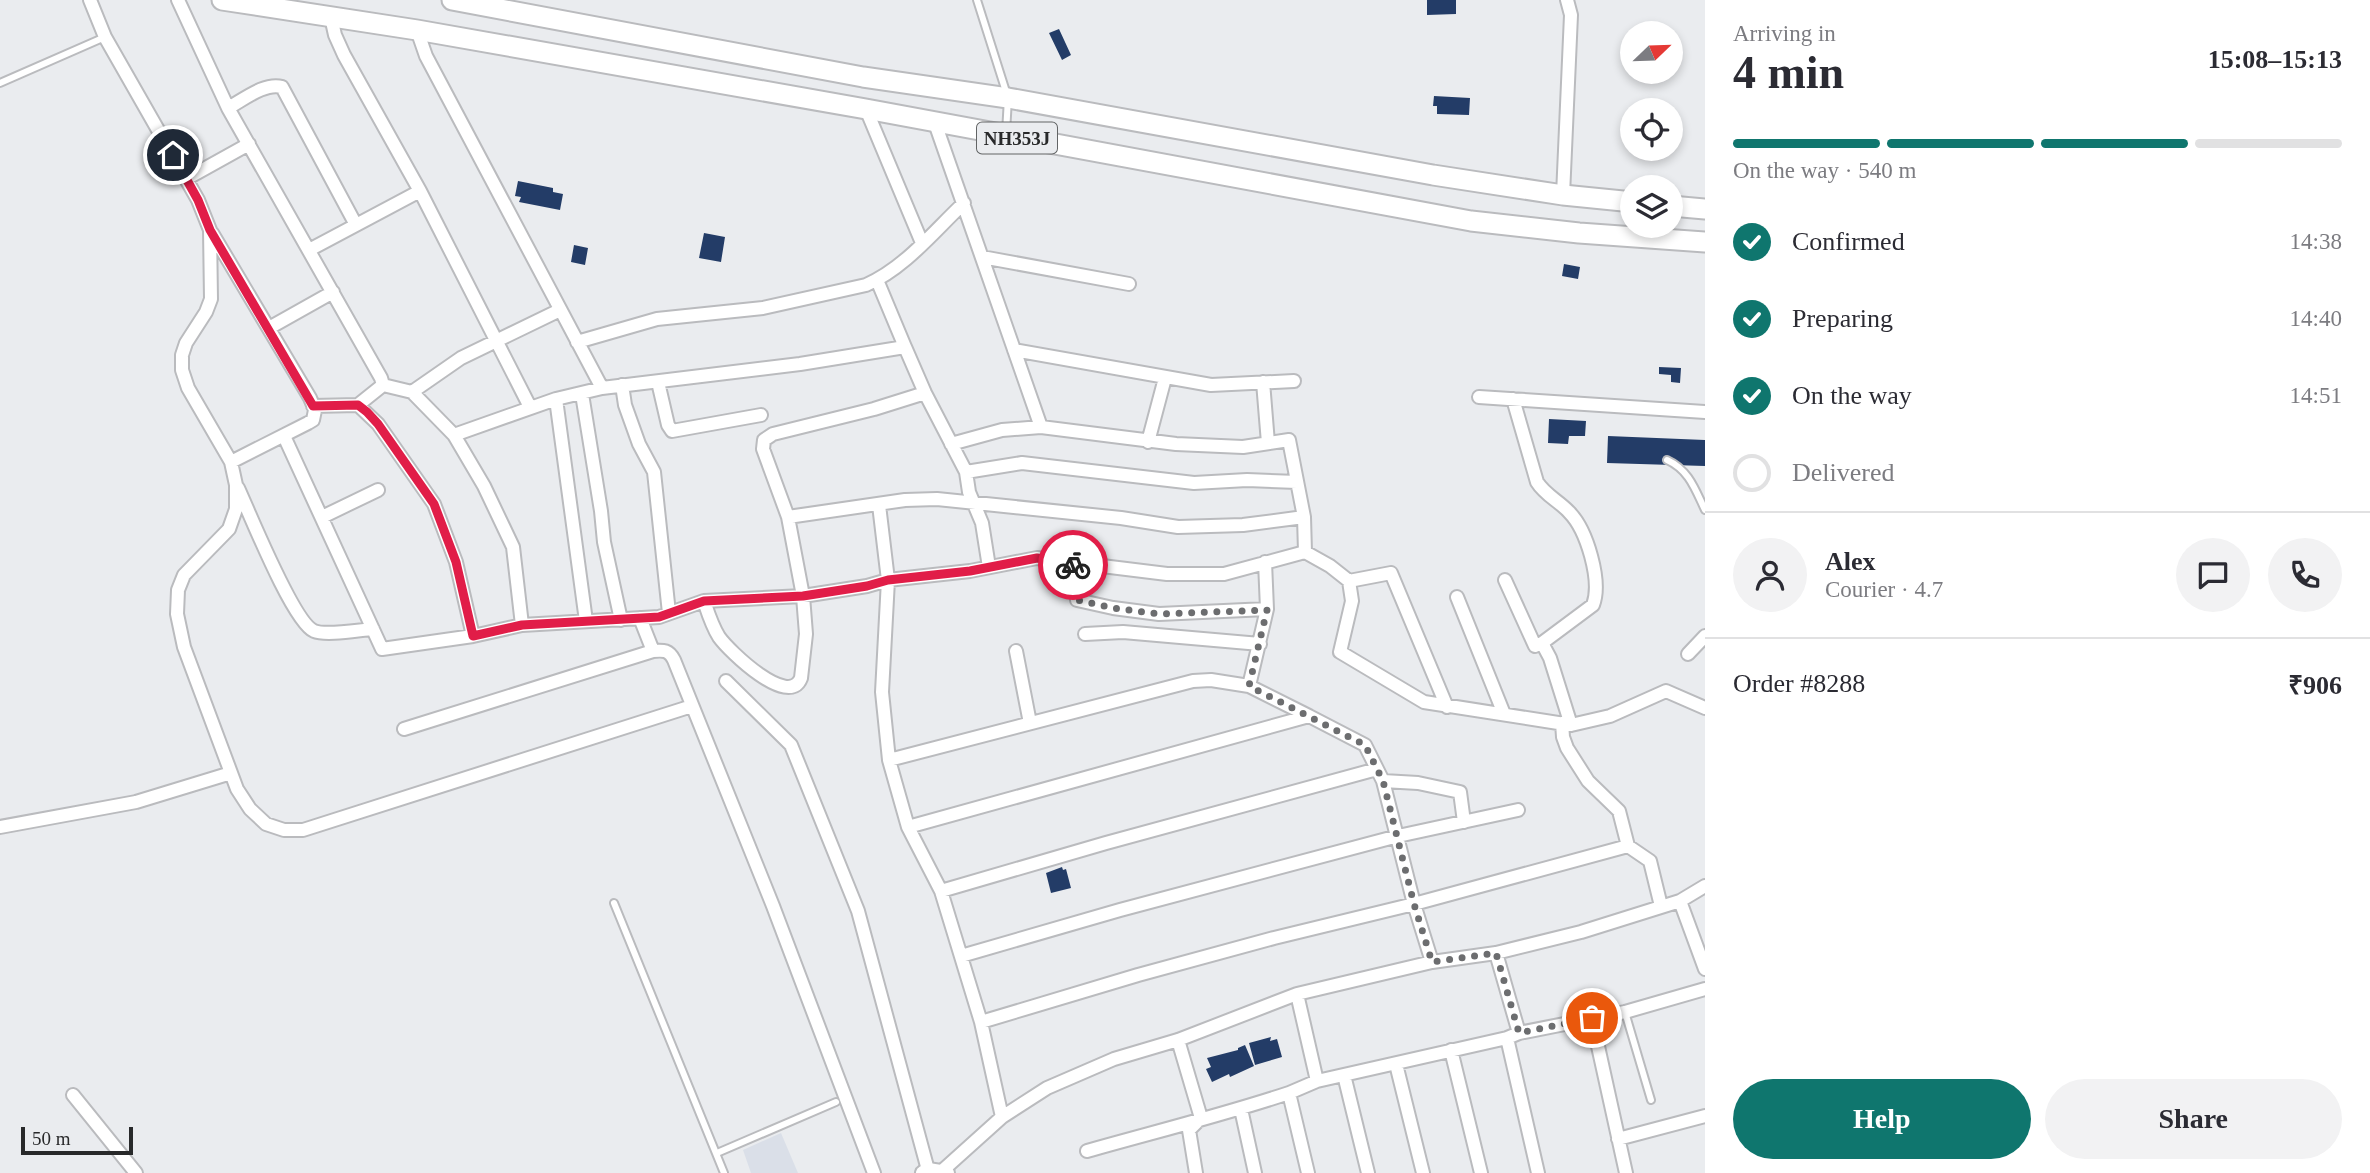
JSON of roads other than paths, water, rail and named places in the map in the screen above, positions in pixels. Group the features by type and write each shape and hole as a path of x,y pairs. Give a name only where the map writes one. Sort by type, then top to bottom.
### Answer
{"highway":[{"name":"NH353J","path":"222,0 417,30 866,109 1471,221 1579,233 1705,242"},
{"name":"NH353J","path":"453,0 863,77 1008,98 1433,175 1563,195 1620,201"},
{"path":"1683,207 1705,209"}],"street":[{"path":"90,0 105,37 198,200 210,230 313,406 313,420 230,462"},
{"path":"178,0 228,108 383,385 411,392 454,435 484,486 513,547 522,625"},
{"path":"1563,195 1571,15 1567,0"},
{"path":"331,17 344,55 420,191 530,407"},
{"path":"417,30 426,55 602,388"},
{"path":"228,108 267,88 275,85 282,87 356,225"},
{"path":"866,109 922,243"},
{"path":"935,122 1041,427"},
{"path":"186,179 249,144"},
{"path":"309,250 420,191"},
{"path":"577,342 657,318 763,308 866,285 905,259 964,202"},
{"path":"210,230 211,299 182,355 182,370 188,388 230,462 236,485 293,606 307,627 317,632 373,629"},
{"path":"982,257 1129,284"},
{"path":"877,280 925,393 965,472 969,492 976,505 989,567"},
{"path":"269,328 333,292"},
{"path":"411,392 461,358 560,310"},
{"path":"454,435 530,407 602,388 800,364 905,347"},
{"path":"1014,350 1211,384 1294,381"},
{"path":"1147,442 1166,378"},
{"path":"658,382 668,425 672,431 761,415"},
{"path":"1263,383 1268,443"},
{"path":"313,406 358,405 383,385"},
{"path":"622,385 625,405 639,444 654,472 669,613"},
{"path":"704,601 714,629 730,650 773,683 785,688 799,684 802,678 806,634 803,596 788,517 763,449 764,440 783,431 874,409 925,393"},
{"path":"582,394 604,541 621,620"},
{"path":"1479,397 1705,412"},
{"path":"556,399 586,621"},
{"path":"1505,580 1535,646 1593,605 1596,596 1589,550 1570,513 1543,491 1537,482 1513,399"},
{"path":"358,405 378,424 434,504 456,562 473,636"},
{"path":"951,444 1002,430 1041,427 1147,442 1243,447 1289,440 1304,517 1305,552"},
{"path":"284,436 383,649 473,636 522,625 640,618 669,613 704,601 803,596 888,580 970,571 1037,558 1167,574 1224,574 1305,552 1349,581 1391,573 1447,706"},
{"path":"965,472 1022,463 1194,483 1247,480 1297,482"},
{"path":"236,485 236,509 229,529 184,575 178,590 177,614 184,647 231,773 250,809 266,824 284,830 303,830 692,706"},
{"path":"322,516 378,490"},
{"path":"788,517 905,500 937,499 1121,518 1178,527 1243,525 1304,517"},
{"path":"879,505 888,580 882,692 889,760 908,827 941,891 981,1021 1002,1117"},
{"path":"1249,686 1267,610 1265,562"},
{"path":"1073,563 1077,600 1159,614 1267,610"},
{"path":"1349,581 1352,601 1340,652 1424,702 1566,724 1610,716 1666,691 1705,708"},
{"path":"1457,597 1504,714"},
{"path":"640,618 653,651"},
{"path":"1085,634 1123,632 1260,645"},
{"path":"1688,654 1705,636"},
{"path":"1542,643 1550,659 1566,724 1563,737 1567,748 1588,781 1619,811 1628,845 1650,861 1661,905"},
{"path":"404,729 653,651 665,650 671,654 773,906 874,1173"},
{"path":"1016,651 1030,723"},
{"path":"889,760 1183,683 1211,680 1249,686 1365,745 1380,775 1432,962"},
{"path":"726,681 791,745 858,911 935,1172 1002,1117 1047,1088 1114,1059 1178,1040 1297,994 1432,962 1496,953 1581,932 1680,901 1705,886"},
{"path":"908,827 1309,716"},
{"path":"0,827 136,802 231,773"},
{"path":"941,891 1106,843 1380,775 1460,792 1464,822"},
{"path":"961,956 1120,910 1398,836 1518,810"},
{"path":"981,1021 1224,951 1414,904 1628,845"},
{"path":"1680,901 1705,969"},
{"path":"1496,953 1538,1173"},
{"path":"1087,1151 1241,1109 1317,1081 1625,1012 1705,989"},
{"path":"1297,994 1317,1081"},
{"path":"1592,1018 1626,1173"},
{"path":"1178,1040 1201,1118"},
{"path":"1451,1050 1481,1173"},
{"path":"1396,1064 1423,1173"},
{"path":"1344,1075 1368,1173"},
{"path":"1289,1093 1308,1173"},
{"path":"73,1095 136,1173"},
{"path":"1241,1109 1255,1173"},
{"path":"1618,1139 1705,1116"},
{"path":"1196,1173 1189,1130 1201,1118"}],"lane":[{"path":"977,0 1008,98 1006,136"},
{"path":"0,83 105,37"},
{"path":"1667,460 1677,464 1688,475 1705,510"},
{"path":"614,903 724,1173"},
{"path":"1625,1012 1651,1100"},
{"path":"717,1153 836,1102"}]}
